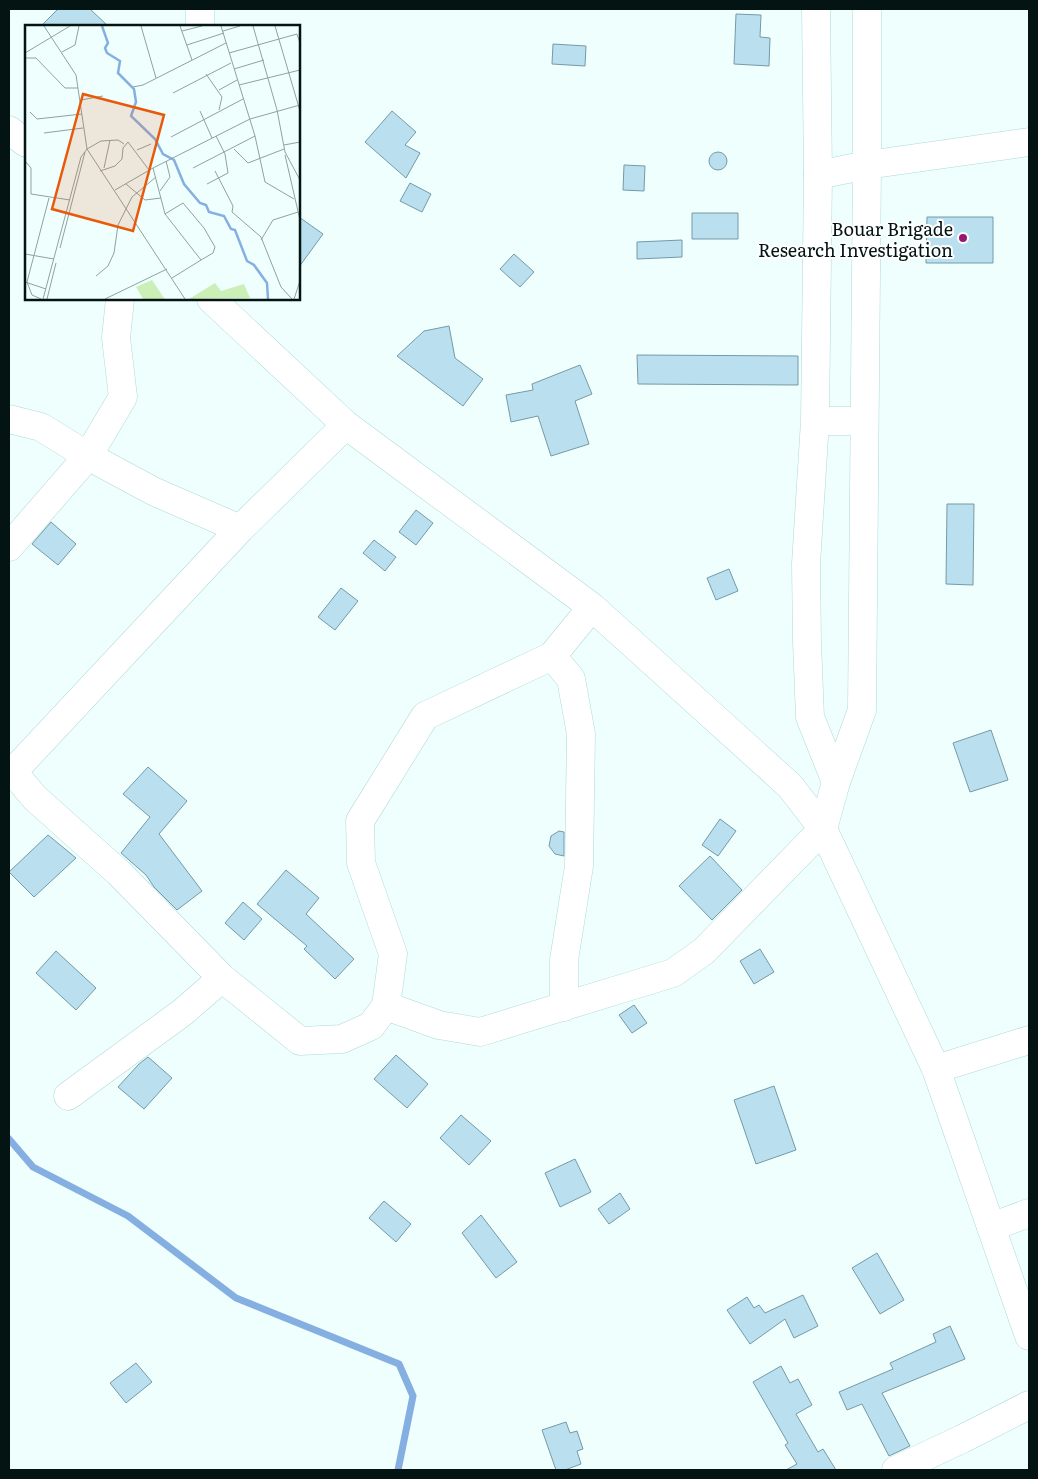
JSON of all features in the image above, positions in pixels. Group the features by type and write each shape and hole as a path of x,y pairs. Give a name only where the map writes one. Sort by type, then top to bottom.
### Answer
{"street":[{"path":"200,9 200,25"},
{"path":"816,9 818,175 815,420 806,564 807,642 810,717 836,782"},
{"path":"386,1006 439,1025 480,1032 673,973 704,951 822,828 836,782 862,710 867,9"},
{"path":"9,130 25,142"},
{"path":"818,175 867,165 1029,142"},
{"path":"9,547 88,456 123,397 116,338 120,300"},
{"path":"212,300 346,425 592,607 790,786 822,828 936,1069 1029,1336"},
{"path":"9,419 41,427 88,456 153,491 240,529"},
{"path":"815,420 864,422"},
{"path":"346,425 240,529 11,774 119,873 222,978 300,1040 342,1040 371,1026 386,1006 392,954 360,863 360,821 424,716 552,656 592,607"},
{"path":"552,656 570,679 581,734 579,866 564,960 564,1007"},
{"path":"68,1096 183,1012 222,978"},
{"path":"936,1069 1029,1040"},
{"path":"991,1227 1029,1213"},
{"path":"896,1470 1029,1405"}],"building":[{"path":"58,9 90,9 107,25 42,25"},
{"path":"736,14 761,15 760,37 770,38 769,66 734,64"},
{"path":"553,44 586,46 585,66 552,64"},
{"path":"392,111 416,132 405,145 420,153 406,178 365,142"},
{"path":"718,152 724,155 727,161 724,167 718,170 712,167 709,161 712,155"},
{"path":"624,165 645,166 644,191 623,190"},
{"path":"410,183 431,194 422,212 400,201"},
{"path":"692,213 738,213 738,239 692,239"},
{"path":"927,217 993,217 993,263 926,263"},
{"path":"300,218 323,234 300,266"},
{"path":"682,240 682,257 637,259 637,242"},
{"path":"514,254 534,272 520,287 500,269"},
{"path":"449,326 455,358 483,379 463,406 397,356 424,331"},
{"path":"637,355 798,356 798,385 638,384"},
{"path":"580,365 592,394 575,401 589,444 551,456 538,416 511,422 506,395 533,390 532,384"},
{"path":"947,504 974,504 973,585 946,584"},
{"path":"416,510 433,523 416,545 399,532"},
{"path":"51,522 76,544 58,565 32,544"},
{"path":"374,540 396,557 385,571 363,553"},
{"path":"729,569 738,591 716,600 707,578"},
{"path":"341,588 358,601 335,630 318,617"},
{"path":"991,730 1008,780 970,792 953,743"},
{"path":"148,767 187,801 159,834 202,891 177,910 154,887 146,875 121,853 150,817 123,794"},
{"path":"720,819 736,831 718,856 702,845"},
{"path":"559,831 564,832 564,856 555,854 549,846 551,836"},
{"path":"48,835 76,858 34,897 9,872"},
{"path":"710,856 742,890 712,920 679,886"},
{"path":"286,870 319,898 306,914 354,959 335,979 304,949 307,946 257,904"},
{"path":"243,902 262,919 244,940 225,923"},
{"path":"760,949 774,972 754,984 740,961"},
{"path":"56,951 96,988 76,1010 36,973"},
{"path":"634,1005 647,1023 632,1033 619,1015"},
{"path":"396,1055 428,1084 407,1108 374,1079"},
{"path":"148,1057 172,1078 144,1109 118,1087"},
{"path":"774,1086 796,1150 756,1164 734,1100"},
{"path":"461,1115 491,1141 469,1165 440,1138"},
{"path":"575,1159 591,1192 560,1207 545,1173"},
{"path":"620,1193 630,1209 609,1224 598,1209"},
{"path":"384,1201 411,1224 396,1242 369,1218"},
{"path":"481,1215 517,1262 496,1278 462,1233"},
{"path":"877,1253 904,1300 880,1314 852,1268"},
{"path":"803,1295 818,1326 794,1338 785,1319 750,1344 727,1310 747,1297 754,1308 759,1305 765,1313"},
{"path":"950,1326 965,1359 882,1393 910,1446 889,1456 862,1404 847,1410 839,1392 893,1369 890,1363 936,1342 933,1334"},
{"path":"136,1363 152,1382 126,1403 110,1383"},
{"path":"781,1366 790,1383 798,1379 812,1405 796,1414 818,1452 823,1449 836,1470 786,1470 797,1464 785,1445 788,1443 753,1382"},
{"path":"566,1422 570,1433 577,1431 583,1449 577,1451 581,1464 565,1470 556,1470 542,1430"}],"waterway":[{"path":"9,1139 33,1167 128,1216 236,1298 399,1364 413,1396 398,1470"}],"place":[{"name":"Bouar Brigade Research Investigation","path":"963,238"}]}
